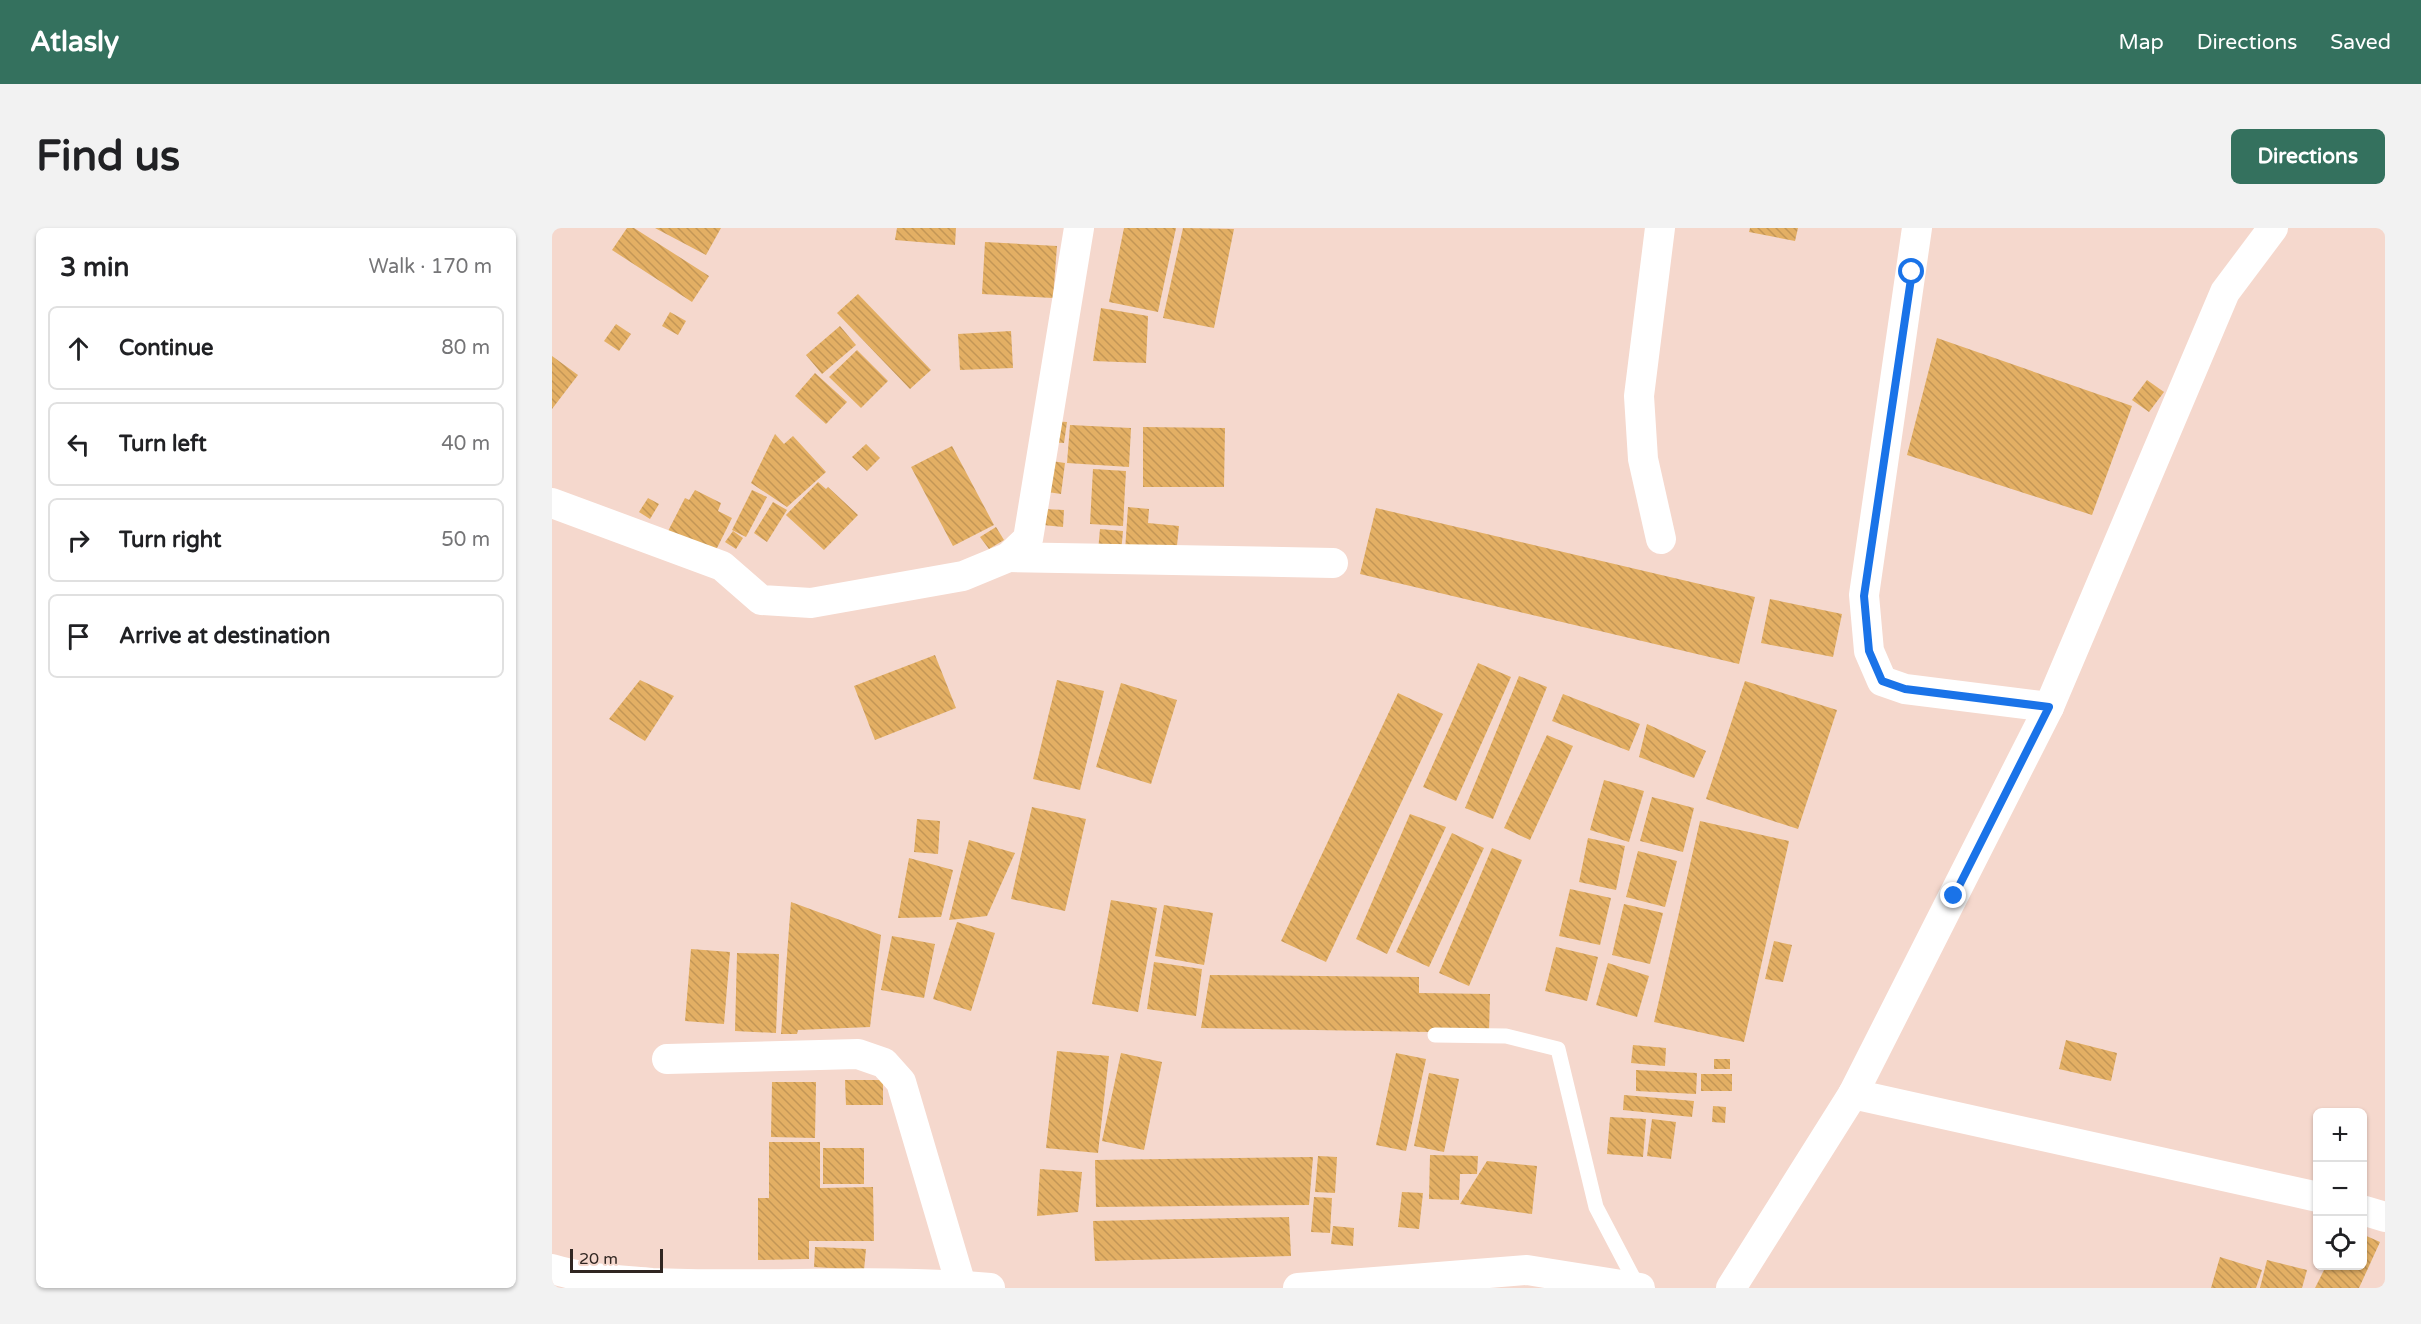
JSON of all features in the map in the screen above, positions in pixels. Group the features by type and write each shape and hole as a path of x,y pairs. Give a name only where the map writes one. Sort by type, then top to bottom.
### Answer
{"street":[{"path":"552,503 722,566 761,600 812,603 963,576 1009,557 1028,539 1079,228"},
{"path":"1660,228 1639,396 1643,459 1661,539"},
{"path":"1917,228 1864,596 1869,651 1882,681 1905,689 2049,707"},
{"path":"1731,1288 1853,1094 2049,707 2225,292 2273,228"},
{"path":"1009,557 1333,563"},
{"path":"667,1059 858,1054 884,1063 901,1082 961,1286"},
{"path":"1853,1094 2313,1196"},
{"path":"2367,1212 2385,1217"},
{"path":"552,1269 580,1277 707,1287 961,1286 990,1288"},
{"path":"1298,1288 1527,1269 1639,1288"}],"lane":[{"path":"1435,1035 1506,1036 1558,1049 1596,1207 1639,1288"}],"building":[{"path":"627,228 634,228 709,276 692,302 612,250"},
{"path":"655,228 721,228 706,255"},
{"path":"897,228 956,228 955,245 895,240"},
{"path":"1124,228 1176,228 1158,312 1109,302"},
{"path":"1183,228 1234,229 1214,328 1163,318"},
{"path":"1750,228 1798,228 1795,241 1749,232"},
{"path":"985,242 1057,246 1053,298 982,294"},
{"path":"858,294 931,370 910,389 837,313"},
{"path":"1101,308 1148,316 1146,363 1093,361"},
{"path":"670,312 686,321 678,335 662,326"},
{"path":"616,324 631,334 619,351 604,341"},
{"path":"840,326 856,345 822,374 806,355"},
{"path":"1011,331 1013,368 960,370 958,334"},
{"path":"1937,338 2132,406 2092,515 1907,455"},
{"path":"857,350 888,381 861,408 829,377"},
{"path":"552,356 578,375 552,409"},
{"path":"815,373 847,402 826,424 795,396"},
{"path":"2147,380 2164,392 2149,412 2132,400"},
{"path":"1051,421 1067,422 1064,443 1049,442"},
{"path":"1070,425 1131,428 1129,467 1067,463"},
{"path":"1143,427 1225,428 1224,487 1143,487"},
{"path":"775,434 784,444 793,436 826,472 787,507 751,483"},
{"path":"866,444 880,458 867,471 852,457"},
{"path":"952,446 994,525 953,546 911,467"},
{"path":"1045,460 1065,463 1061,494 1041,491"},
{"path":"1093,469 1126,471 1123,526 1090,524"},
{"path":"818,482 826,489 828,487 858,515 824,550 786,515"},
{"path":"695,490 721,503 718,511 732,518 711,560 665,537 685,498 689,500"},
{"path":"752,490 767,497 746,537 732,530"},
{"path":"648,498 659,504 650,519 639,512"},
{"path":"773,502 787,510 767,542 754,533"},
{"path":"1128,507 1149,509 1148,523 1179,526 1176,555 1125,551"},
{"path":"1376,508 1755,597 1739,664 1360,574"},
{"path":"1044,509 1064,510 1063,527 1043,525"},
{"path":"996,527 1004,540 989,549 980,537"},
{"path":"1100,529 1123,531 1121,553 1098,551"},
{"path":"733,531 743,538 736,549 725,542"},
{"path":"1770,599 1842,614 1833,657 1761,643"},
{"path":"935,655 956,708 875,740 854,686"},
{"path":"1478,663 1511,677 1456,801 1423,787"},
{"path":"1519,676 1547,687 1493,819 1465,808"},
{"path":"640,680 674,696 645,741 609,719"},
{"path":"1057,680 1104,691 1080,790 1033,779"},
{"path":"1745,681 1837,710 1798,829 1706,799"},
{"path":"1121,683 1177,700 1151,784 1096,767"},
{"path":"1398,693 1443,714 1326,962 1281,941"},
{"path":"1563,694 1640,724 1629,751 1552,721"},
{"path":"1647,724 1706,751 1694,778 1639,757"},
{"path":"1547,735 1573,746 1530,840 1504,828"},
{"path":"1604,780 1644,791 1629,842 1590,830"},
{"path":"1652,797 1694,808 1683,852 1640,841"},
{"path":"1032,807 1086,819 1065,911 1011,899"},
{"path":"1410,814 1446,827 1387,954 1356,939"},
{"path":"917,819 940,821 938,854 914,852"},
{"path":"1700,821 1789,841 1744,1042 1654,1022"},
{"path":"1452,833 1484,848 1429,967 1396,952"},
{"path":"1588,838 1625,846 1616,890 1579,882"},
{"path":"969,840 1015,853 987,916 949,920"},
{"path":"1492,848 1522,860 1469,986 1439,973"},
{"path":"1638,851 1677,861 1665,907 1626,897"},
{"path":"909,858 953,870 941,917 898,918"},
{"path":"1570,889 1611,898 1600,945 1559,936"},
{"path":"1111,900 1157,908 1138,1012 1092,1004"},
{"path":"791,902 881,935 870,1027 798,1030 797,1034 781,1034"},
{"path":"1624,904 1663,913 1650,964 1612,955"},
{"path":"1164,905 1213,913 1204,965 1155,956"},
{"path":"957,922 995,933 971,1011 933,999"},
{"path":"892,936 935,944 924,998 881,990"},
{"path":"1774,941 1792,945 1783,982 1765,979"},
{"path":"1556,947 1598,957 1587,1001 1545,991"},
{"path":"691,949 730,952 724,1024 685,1021"},
{"path":"737,953 779,954 776,1033 735,1031"},
{"path":"1154,962 1202,969 1196,1016 1147,1009"},
{"path":"1608,963 1649,976 1637,1017 1596,1005"},
{"path":"1210,975 1419,977 1419,993 1490,994 1489,1033 1201,1028"},
{"path":"2066,1040 2117,1053 2111,1081 2059,1069"},
{"path":"1633,1045 1666,1048 1665,1066 1631,1063"},
{"path":"1057,1051 1109,1056 1098,1153 1046,1148"},
{"path":"1121,1053 1162,1062 1144,1150 1102,1141"},
{"path":"1396,1053 1426,1059 1406,1151 1376,1145"},
{"path":"1714,1059 1730,1059 1730,1069 1714,1069"},
{"path":"1636,1070 1697,1073 1696,1094 1636,1091"},
{"path":"1429,1073 1459,1079 1444,1152 1414,1146"},
{"path":"1701,1074 1732,1074 1732,1091 1701,1091"},
{"path":"845,1080 883,1080 883,1105 846,1105"},
{"path":"772,1082 816,1082 815,1138 771,1137"},
{"path":"1624,1095 1694,1101 1692,1117 1623,1110"},
{"path":"1713,1106 1726,1107 1725,1123 1712,1122"},
{"path":"1610,1117 1646,1119 1643,1157 1607,1154"},
{"path":"1652,1119 1676,1122 1671,1159 1647,1156"},
{"path":"769,1142 820,1142 820,1188 873,1187 874,1241 809,1241 809,1259 758,1260 758,1198 769,1198"},
{"path":"823,1148 864,1148 864,1184 823,1184"},
{"path":"1430,1155 1478,1156 1477,1174 1460,1174 1459,1200 1429,1199"},
{"path":"1318,1156 1337,1157 1335,1193 1315,1192"},
{"path":"1313,1157 1309,1205 1096,1207 1095,1160"},
{"path":"1487,1161 1537,1166 1532,1214 1460,1204"},
{"path":"1040,1169 1082,1172 1078,1212 1037,1216"},
{"path":"1402,1192 1423,1193 1419,1229 1398,1227"},
{"path":"1314,1197 1332,1198 1330,1233 1311,1232"},
{"path":"1289,1217 1291,1256 1095,1261 1093,1221"},
{"path":"1333,1226 1354,1228 1353,1246 1331,1244"},
{"path":"2367,1236 2380,1242 2359,1288 2315,1288 2324,1270 2367,1270"},
{"path":"815,1247 866,1249 864,1270 814,1267"},
{"path":"2220,1257 2262,1270 2256,1288 2211,1288"},
{"path":"2267,1260 2307,1270 2302,1288 2260,1288"}],"route":[{"path":"1912,272 1864,596 1869,651 1882,681 1905,689 2049,707 1954,896"}]}
